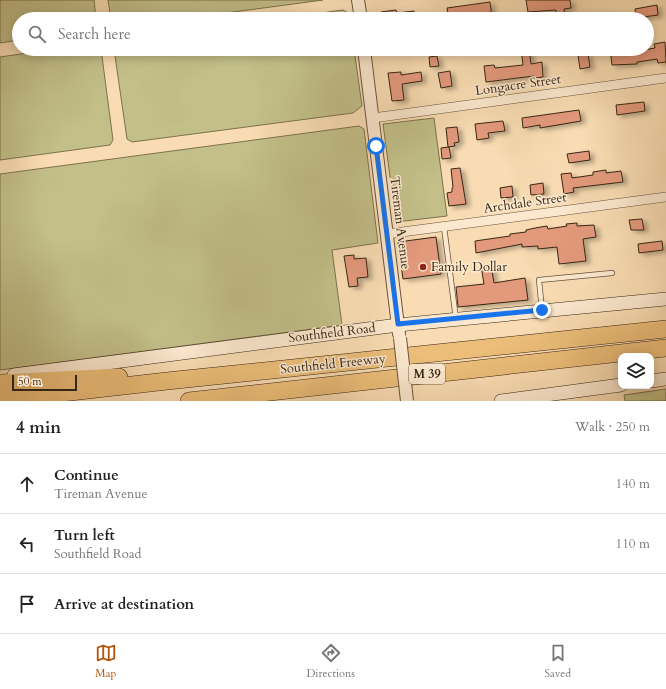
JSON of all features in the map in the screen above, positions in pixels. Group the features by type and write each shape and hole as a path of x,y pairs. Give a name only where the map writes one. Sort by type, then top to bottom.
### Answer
{"highway":[{"name":"Southfield Freeway","path":"0,400 666,329"},
{"name":"Southfield Freeway","path":"189,401 666,348"},
{"path":"0,383 107,376 167,381"}],"main road":[{"name":"Southfield Road","path":"0,377 398,324 666,299"},
{"path":"654,381 666,379"},
{"path":"501,401 618,385"}],"street":[{"path":"361,0 361,12"},
{"name":"Tireman Avenue","path":"365,56 407,401"},
{"name":"Longacre Street","path":"373,118 666,78"},
{"name":"Archdale Street","path":"387,234 666,197"}],"lane":[{"path":"444,227 456,318"},
{"path":"542,310 539,280 612,273"}],"shaded area":[{"path":"0,0 94,0 95,12 12,12 12,41 0,43"},
{"path":"108,0 323,0 233,12 110,12"},
{"path":"343,10 346,12 328,12"},
{"path":"12,55 102,56 113,140 110,145 0,160 0,57"},
{"path":"115,56 355,56 362,106 353,113 132,142 127,139"},
{"path":"434,118 447,216 396,222 383,124"},
{"path":"359,126 364,129 378,243 332,250 342,325 0,370 0,174"},
{"path":"666,389 666,401 625,401 624,395"}],"building":[{"path":"526,0 570,0 571,8 564,9 565,12 556,12 556,10 528,12"},
{"path":"490,2 491,12 448,12 447,8"},
{"path":"657,5 658,15 654,16 654,12 635,12 635,9"},
{"path":"396,10 397,12 381,12"},
{"path":"665,42 666,62 658,63 657,59 637,62 637,64 612,65 611,56 654,56 654,44"},
{"path":"437,56 439,66 430,67 429,57"},
{"path":"522,56 530,56 531,64 542,62 543,77 535,78 534,76 486,82 484,66 494,65 495,68 523,65"},
{"path":"578,56 588,56 590,67 580,69"},
{"path":"450,71 452,86 441,88 438,73"},
{"path":"401,72 401,75 421,72 422,81 402,84 404,100 392,101 388,73"},
{"path":"644,102 645,111 617,115 616,105"},
{"path":"579,110 581,121 540,128 540,125 523,128 522,118"},
{"path":"503,121 505,131 488,133 489,138 477,140 475,124"},
{"path":"457,127 459,142 454,143 455,146 448,147 446,128"},
{"path":"449,147 451,158 442,159 441,148"},
{"path":"589,151 590,160 569,163 567,154"},
{"path":"460,168 466,204 449,206 447,193 452,192 453,187 451,169"},
{"path":"606,170 606,173 621,171 623,182 573,188 574,192 564,194 561,174 571,173 572,178 593,175 593,172"},
{"path":"543,183 544,194 531,195 530,185"},
{"path":"512,186 513,197 501,198 500,188"},
{"path":"642,219 644,230 631,230 629,220"},
{"path":"577,223 577,226 594,225 596,237 583,239 586,261 559,264 557,247 538,249 538,246 522,247 522,244 476,253 475,241 510,236 510,234 526,232 526,230 535,228 547,226 548,229 567,226 566,224"},
{"path":"436,237 441,274 403,279 398,242"},
{"path":"662,241 663,250 639,253 638,244"},
{"path":"354,255 354,259 366,258 368,277 357,278 358,286 349,287 344,256"},
{"path":"491,265 494,283 525,278 528,300 458,307 456,287 484,284 481,266"}],"place":[{"name":"Family Dollar","path":"423,267"}],"route":[{"path":"376,146 398,324 542,310"}]}
